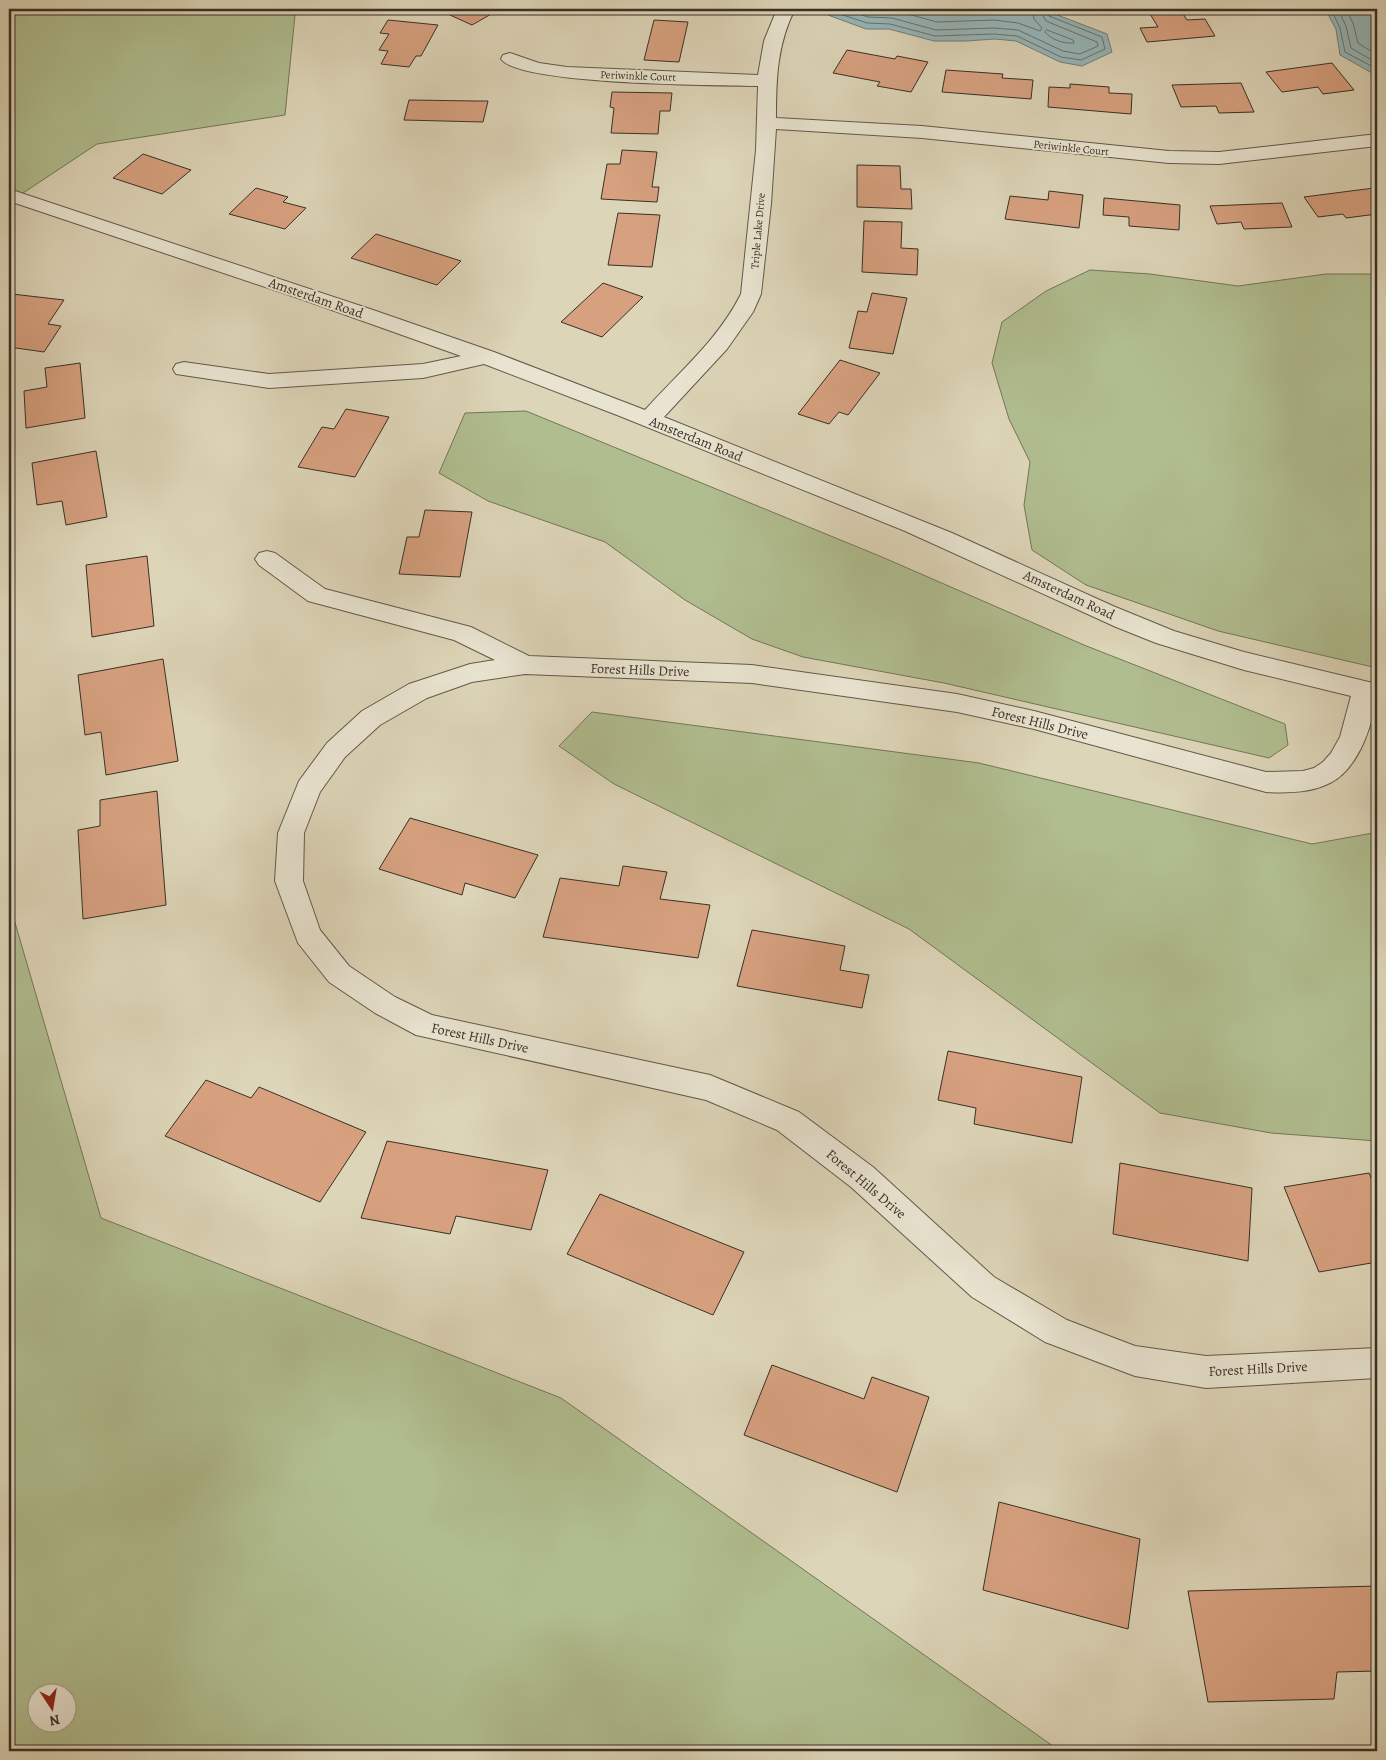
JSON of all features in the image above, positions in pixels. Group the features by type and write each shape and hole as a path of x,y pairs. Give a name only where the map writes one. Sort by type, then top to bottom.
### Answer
{"street":[{"name":"Triple Lake Drive","path":"649,420 666,399 724,338 744,313 751,294 766,148 765,123 771,47 781,17 786,9"},
{"name":"Periwinkle Court","path":"510,59 536,68 567,73 768,81"},
{"name":"Periwinkle Court","path":"765,123 922,132 1169,157 1219,158 1377,140"},
{"name":"Amsterdam Road","path":"9,195 250,274 486,357 904,522 1003,564 1084,603 1165,637 1259,666 1371,692"},
{"path":"184,369 269,381 423,371 486,357"},
{"path":"267,559 317,595 462,633 524,665"},
{"name":"Forest Hills Drive","path":"1371,692 1363,707 1353,738 1342,758 1324,775 1294,783 1266,782 1034,720 957,703 752,674 524,665 470,673 418,691 371,718 336,750 308,788 291,833 289,881 308,935 339,974 385,1006 426,1026 710,1088 788,1121 862,1177 983,1286 1056,1331 1135,1361 1206,1372 1377,1364"}],"green space":[{"path":"9,9 269,9 295,15 285,115 97,144 20,195 9,192"},
{"path":"1090,270 1150,274 1238,286 1326,274 1377,274 1377,668 1218,631 1086,585 1032,550 1024,505 1030,462 1009,419 992,363 1002,322 1046,291"},
{"path":"526,411 882,557 1084,645 1285,724 1288,745 1269,758 944,683 803,657 752,639 685,600 605,542 488,501 439,473 465,413"},
{"path":"592,712 979,763 1312,844 1373,833 1377,829 1377,1141 1271,1133 1160,1113 909,929 614,784 559,746"},
{"path":"9,902 101,1218 561,1398 1060,1751 9,1751"}],"water":[{"path":"831,9 1042,9 1107,34 1112,52 1082,66 1060,62 1016,41 995,39 934,41 889,29 866,29 828,15"},
{"path":"1325,9 1377,9 1377,74 1340,55 1336,29"}],"building":[{"path":"460,9 500,9 472,25 450,15"},
{"path":"1147,9 1180,9 1187,20 1205,19 1215,36 1147,42 1140,28 1158,27"},
{"path":"388,20 438,25 421,56 416,56 409,67 381,64 388,51 379,50 389,34 380,33"},
{"path":"654,20 688,22 679,62 644,60"},
{"path":"847,50 895,59 897,56 928,62 911,92 877,86 880,82 833,73"},
{"path":"1332,63 1354,90 1323,94 1318,87 1282,92 1266,72"},
{"path":"946,70 1003,74 1002,78 1033,80 1031,99 942,92"},
{"path":"1241,83 1254,112 1219,113 1216,106 1181,107 1172,85"},
{"path":"1070,84 1109,87 1109,93 1132,94 1131,114 1048,107 1049,87 1070,88"},
{"path":"612,92 672,93 670,111 660,111 658,134 611,133 614,108 610,107"},
{"path":"409,100 488,101 483,122 404,120"},
{"path":"622,150 657,152 652,187 659,187 657,202 601,199 607,164 620,164"},
{"path":"143,154 191,170 162,194 113,178"},
{"path":"857,165 900,166 901,189 911,189 912,209 857,207"},
{"path":"256,188 288,197 283,202 306,208 285,229 229,214"},
{"path":"1374,188 1377,193 1377,214 1346,218 1343,214 1318,217 1304,197"},
{"path":"1049,191 1083,195 1079,228 1005,219 1010,196 1048,200"},
{"path":"1104,198 1180,205 1179,230 1129,226 1129,217 1103,215"},
{"path":"1282,203 1292,227 1244,229 1241,222 1217,224 1210,206"},
{"path":"618,213 660,215 652,267 608,265"},
{"path":"864,221 902,222 901,248 918,249 917,275 862,272"},
{"path":"376,234 461,261 437,285 351,258"},
{"path":"603,283 643,297 602,337 561,322"},
{"path":"872,293 907,298 893,354 849,348 858,311 867,312"},
{"path":"12,294 64,300 48,324 61,326 44,352 9,347 9,299"},
{"path":"840,360 880,373 848,415 839,412 829,424 798,414"},
{"path":"80,363 85,418 26,428 24,391 47,387 45,368"},
{"path":"346,409 389,417 355,477 298,467 322,427 334,429"},
{"path":"96,451 107,517 66,525 62,501 37,505 32,463"},
{"path":"425,510 472,512 460,577 399,574 407,537 419,537"},
{"path":"147,556 154,626 92,637 86,565"},
{"path":"163,659 178,761 106,775 101,732 85,735 78,675"},
{"path":"157,791 166,905 83,919 78,830 100,826 100,800"},
{"path":"410,818 538,855 515,898 465,883 462,895 379,869"},
{"path":"623,866 667,872 660,899 710,905 698,958 543,937 560,878 619,886"},
{"path":"752,930 845,946 840,970 869,975 862,1008 737,986"},
{"path":"948,1051 1082,1077 1072,1143 974,1124 976,1108 938,1100"},
{"path":"206,1080 251,1098 259,1087 366,1132 320,1202 165,1136"},
{"path":"387,1141 548,1170 531,1230 456,1216 450,1234 361,1218"},
{"path":"1120,1163 1252,1188 1248,1261 1113,1234"},
{"path":"1369,1173 1377,1192 1377,1262 1319,1272 1284,1187"},
{"path":"600,1194 744,1252 713,1315 567,1254"},
{"path":"772,1365 864,1399 872,1377 929,1397 897,1492 744,1435"},
{"path":"999,1502 1140,1539 1128,1629 983,1590"},
{"path":"1377,1586 1377,1671 1337,1672 1334,1699 1208,1702 1188,1591"}]}
